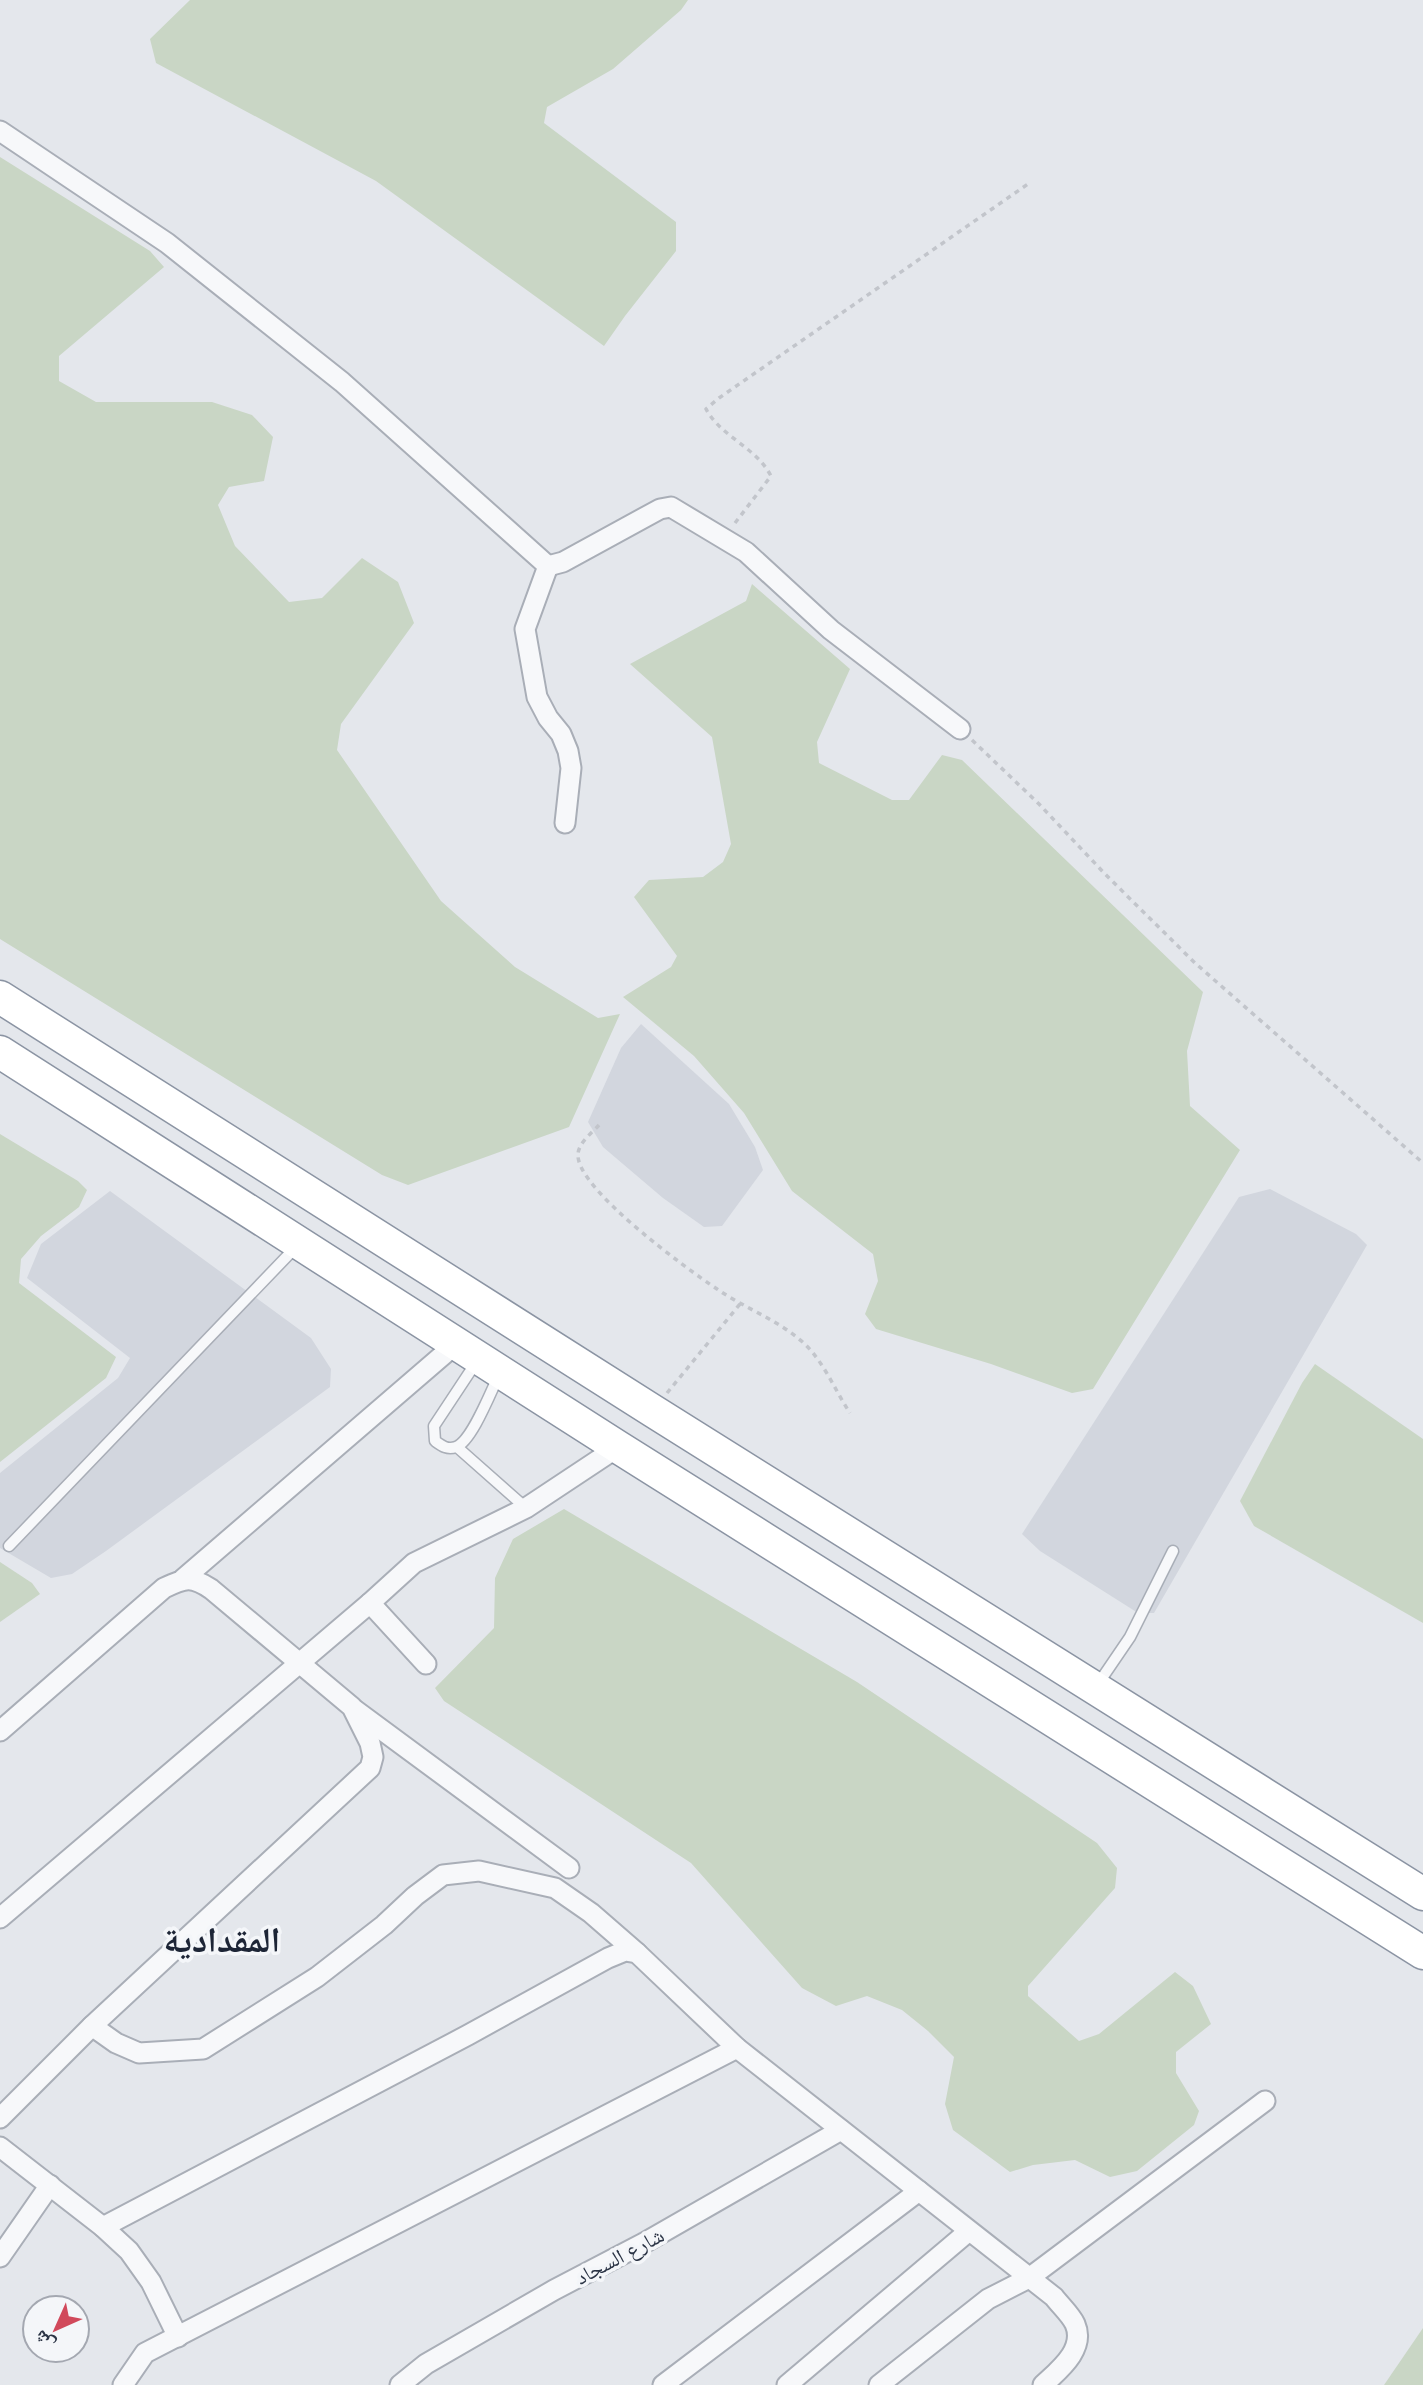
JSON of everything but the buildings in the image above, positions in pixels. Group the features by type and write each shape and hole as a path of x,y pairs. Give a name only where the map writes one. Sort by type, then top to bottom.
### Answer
{"highway":[{"path":"0,997 653,1412 1423,1894"},
{"path":"0,1052 618,1447 1423,1953"},
{"path":"1195,1810 1223,1767"}],"street":[{"path":"0,131 167,243 342,382 548,566"},
{"path":"548,566 563,562 660,509 671,507 746,552 831,630 960,729"},
{"path":"548,566 525,629 537,697 548,718 561,734 572,768 565,823"},
{"path":"0,1731 164,1588 183,1579 479,1357"},
{"path":"0,1918 414,1563 526,1508 618,1447"},
{"path":"183,1579 197,1580 211,1589 352,1707 569,1868"},
{"path":"370,1603 426,1664"},
{"path":"0,2118 92,2026 370,1768 373,1757 370,1743 352,1707"},
{"path":"92,2026 116,2043 139,2053 203,2049 317,1977 443,1875 479,1871 555,1888 591,1913 737,2048 1054,2297 1075,2324 1078,2341 1071,2356 1043,2385"},
{"path":"103,2227 468,2035 608,1958 625,1951 636,1953"},
{"path":"123,2385 145,2353 737,2048"},
{"path":"879,2385 988,2299 1029,2278 1265,2101"},
{"name":"شارع السجاد","path":"400,2385 426,2364 841,2130"},
{"path":"0,2147 103,2227 129,2251 152,2283 178,2337"},
{"path":"0,2257 50,2185"},
{"path":"663,2385 919,2190"},
{"path":"786,2385 969,2231"}],"lane":[{"path":"9,1546 300,1242"},
{"path":"479,1357 468,1436 457,1447 444,1448 435,1441 434,1426 479,1357"},
{"path":"457,1447 526,1508"},
{"path":"1096,1687 1130,1637 1173,1551"}],"path":[{"path":"723,539 771,476 764,463 712,420 706,409 1028,184"},
{"path":"960,729 1039,804 1195,963 1423,1163"},
{"path":"599,1125 582,1143 577,1153 580,1169 593,1187 621,1215 716,1289 799,1338 815,1355 850,1413"},
{"path":"653,1412 740,1303"}],"shaded area":[{"path":"641,1024 729,1104 755,1147 763,1170 722,1226 704,1227 663,1198 603,1147 588,1122 621,1048"},
{"path":"1270,1189 1356,1234 1367,1245 1154,1613 1138,1613 1040,1551 1022,1534 1239,1197"},
{"path":"110,1191 311,1338 331,1369 330,1387 106,1551 72,1574 51,1578 0,1548 0,1473 118,1378 130,1358 27,1278 41,1244"}],"green space":[{"path":"190,0 688,0 681,10 613,69 547,107 544,123 676,222 676,251 604,346 376,181 156,63 150,39"},
{"path":"0,157 150,251 164,267 59,356 59,381 96,402 212,402 252,415 273,437 264,481 229,487 218,505 235,546 289,602 322,598 362,558 398,582 414,623 341,724 337,750 441,901 515,967 598,1018 620,1014 569,1127 408,1185 382,1175 0,939"},
{"path":"752,584 850,669 817,742 819,763 892,800 909,800 942,755 962,760 1203,992 1187,1051 1190,1106 1240,1150 1093,1389 1072,1393 991,1364 876,1329 865,1314 878,1281 873,1254 792,1191 744,1113 694,1056 623,997 671,967 677,956 634,897 649,880 703,877 723,862 731,844 712,737 630,664 746,601"},
{"path":"0,1134 78,1181 87,1190 79,1207 41,1236 21,1259 19,1283 116,1357 106,1378 0,1462"},
{"path":"1315,1364 1423,1439 1423,1623 1254,1526 1240,1501 1302,1383"},
{"path":"564,1509 857,1682 1097,1843 1117,1868 1115,1888 1028,1986 1028,1996 1079,2041 1099,2034 1175,1972 1193,1986 1211,2024 1176,2052 1176,2073 1199,2111 1194,2125 1137,2171 1110,2177 1075,2160 1033,2165 1010,2172 953,2130 945,2104 954,2057 928,2031 902,2010 867,1996 836,2006 802,1988 691,1863 444,1701 435,1688 494,1628 495,1578 513,1539"},
{"path":"0,1562 32,1583 40,1594 0,1622"},
{"path":"1423,2328 1423,2385 1384,2385"}],"district":[{"name":"المقدادیة","path":"222,1938"}]}
